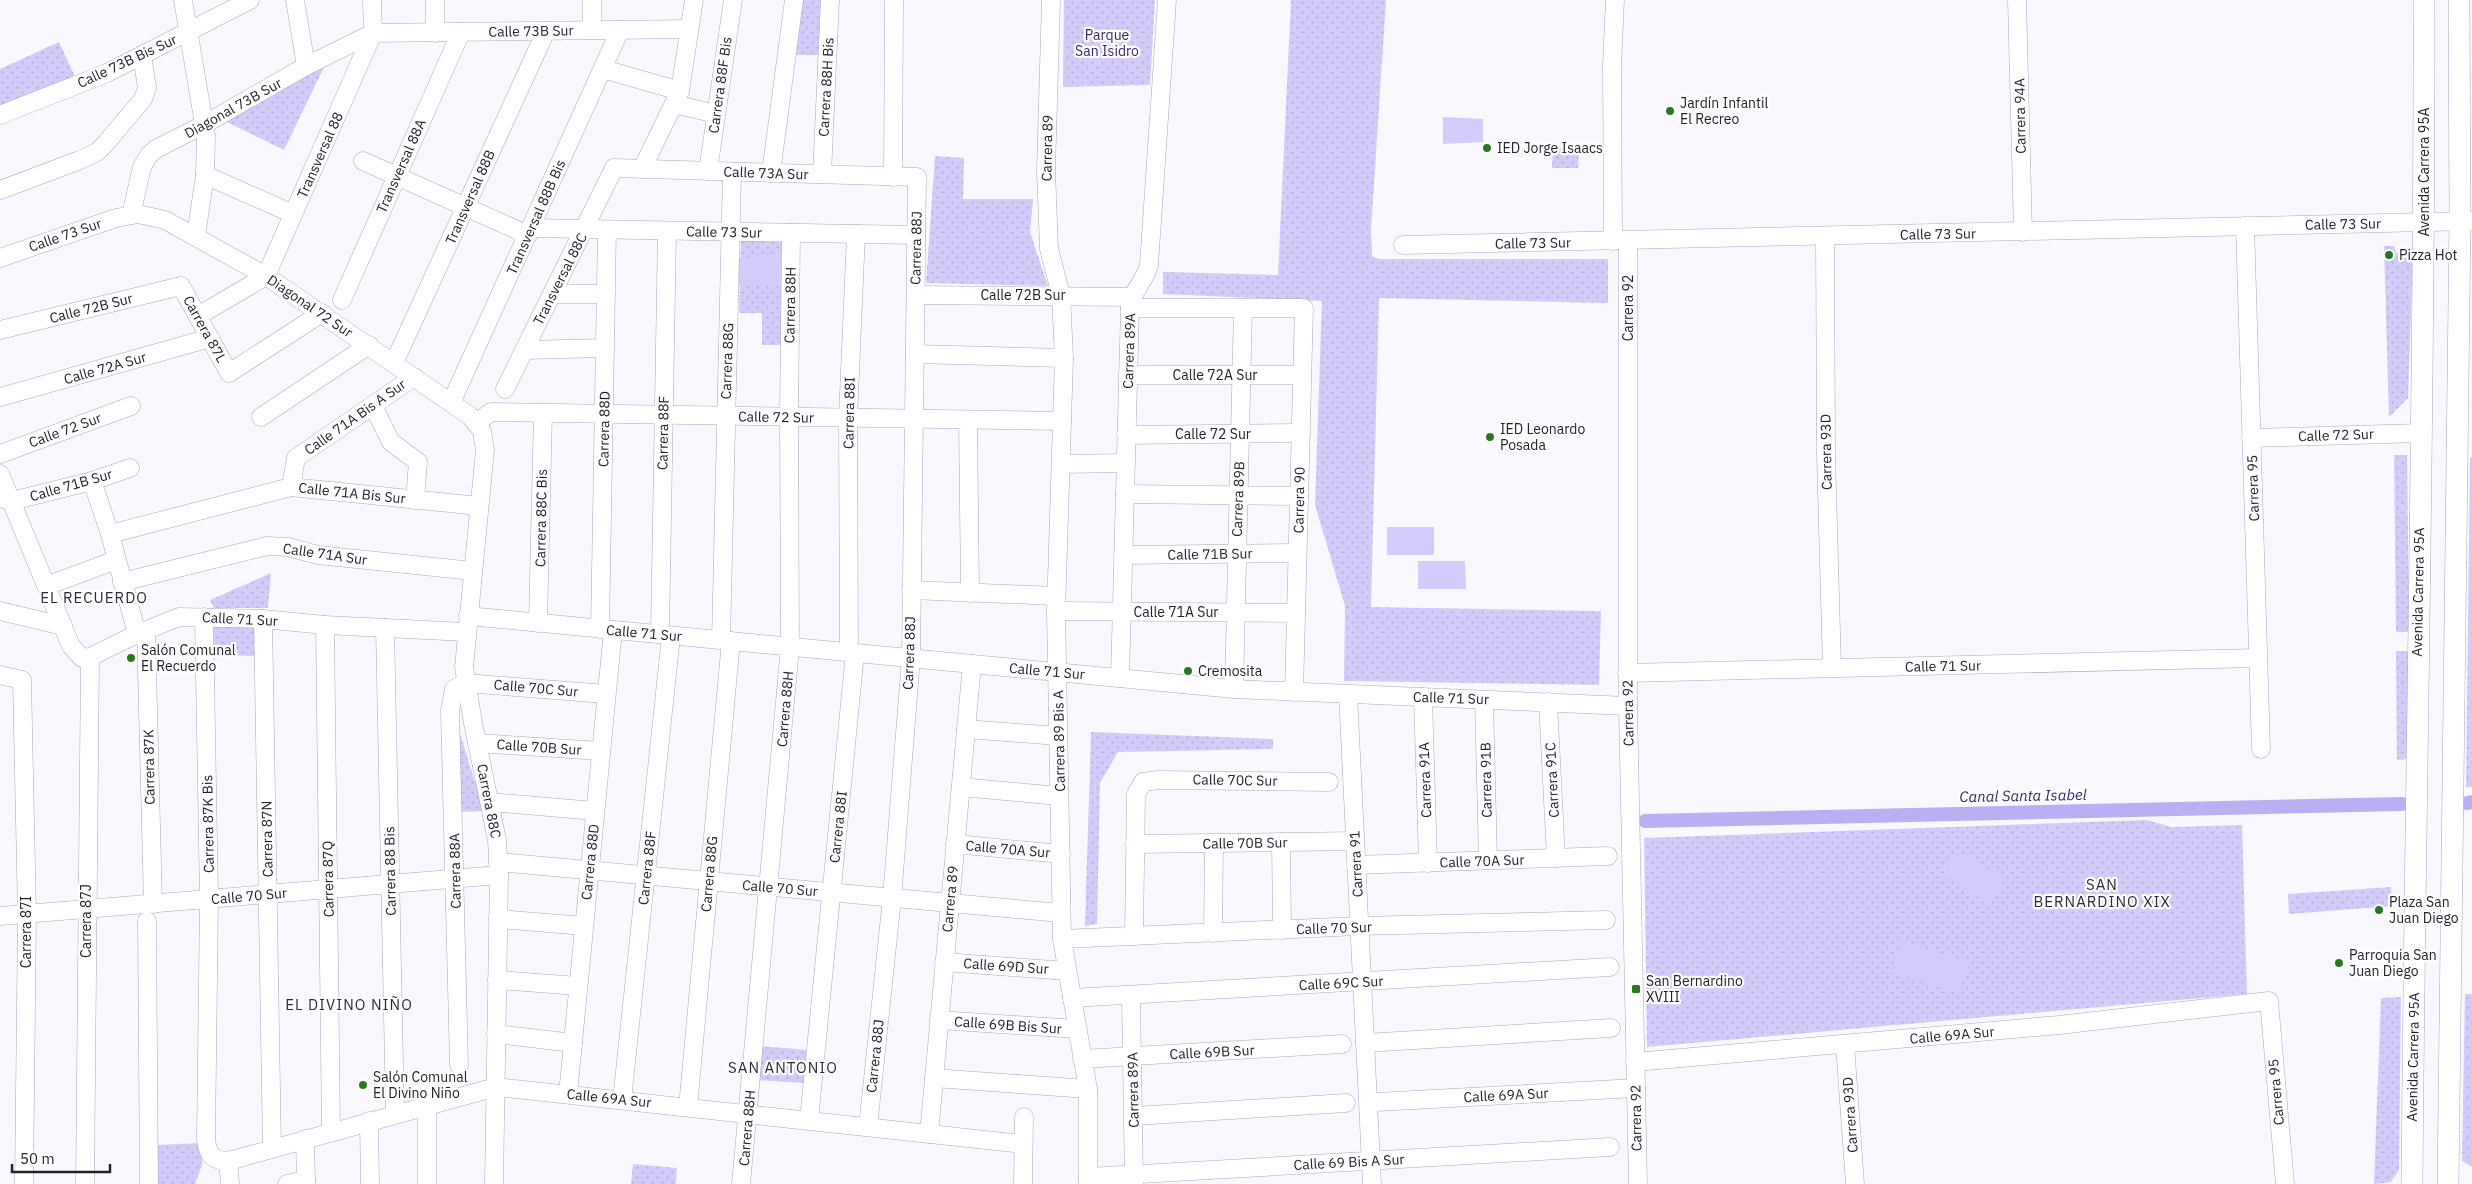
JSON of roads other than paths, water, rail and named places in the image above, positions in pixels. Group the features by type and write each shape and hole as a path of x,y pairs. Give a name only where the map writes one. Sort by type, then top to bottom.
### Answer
{"main road":[{"name":"Avenida Carrera 95A","path":"2412,1184 2424,222 2424,0"},
{"path":"2448,1184 2464,430 2466,221 2459,0"}],"street":[{"path":"183,0 206,124 205,175 196,236"},
{"name":"Calle 73B Bis Sur","path":"0,115 107,73 250,0"},
{"path":"295,0 306,66"},
{"path":"372,0 373,33"},
{"path":"435,0 435,32"},
{"path":"592,0 592,30"},
{"path":"642,169 677,98 694,0"},
{"name":"Carrera 88F Bis","path":"708,171 733,0"},
{"path":"771,173 794,0"},
{"name":"Carrera 88H Bis","path":"822,174 830,0"},
{"path":"893,176 894,0"},
{"name":"Carrera 89","path":"1050,0 1046,170 1049,249 1061,295"},
{"name":"Carrera 89A","path":"1120,678 1130,303 1147,274 1149,265 1167,0"},
{"name":"Carrera 92","path":"1615,0 1612,65 1620,241 1638,1184"},
{"name":"Carrera 94A","path":"2017,0 2023,232"},
{"name":"Calle 73B Sur","path":"373,33 689,28"},
{"name":"Transversal 88B Bis","path":"452,403 620,30"},
{"name":"Transversal 88B","path":"394,363 546,31"},
{"name":"Transversal 88A","path":"342,300 461,32"},
{"name":"Diagonal 73B Sur","path":"131,214 142,167 149,155 306,66 373,33"},
{"name":"Transversal 88","path":"266,276 373,33"},
{"path":"0,190 97,152 143,99 146,88 142,55"},
{"path":"603,69 716,114"},
{"name":"Calle 73 Sur","path":"363,161 465,207 529,232 585,229 916,235"},
{"name":"Calle 73A Sur","path":"614,168 917,177"},
{"name":"Transversal 88C","path":"505,389 614,168"},
{"name":"Carrera 88G","path":"688,1107 709,881 726,641 726,416 732,172"},
{"path":"205,175 293,214"},
{"name":"Carrera 88J","path":"868,1127 892,898 911,658 917,177"},
{"name":"Calle 73 Sur","path":"0,258 98,223 131,214"},
{"name":"Diagonal 72 Sur","path":"131,214 157,217 196,236 266,276 452,403 476,423"},
{"name":"Calle 73 Sur","path":"1403,245 2466,221"},
{"name":"Carrera 95","path":"2245,226 2260,749"},
{"name":"Carrera 88D","path":"568,1094 606,694 604,414 607,230"},
{"name":"Carrera 88F","path":"622,1100 646,875 665,635 664,415 667,231"},
{"name":"Carrera 88H","path":"741,1184 770,887 790,647 789,417 791,233"},
{"name":"Carrera 88I","path":"809,1120 832,892 852,653 848,418 856,234"},
{"name":"Carrera 93D","path":"1825,236 1826,455 1832,668"},
{"path":"198,316 266,276"},
{"name":"Calle 72B Sur","path":"0,330 181,286"},
{"name":"Carrera 87L","path":"181,286 229,373 322,313"},
{"path":"552,294 606,294"},
{"name":"Calle 72B Sur","path":"916,295 1061,295 1130,303 1243,308 1304,308"},
{"name":"Carrera 89 Bis A","path":"1061,295 1064,358 1056,604 1061,913 1062,939 1088,1089 1088,1181"},
{"name":"Carrera 89B","path":"1234,689 1243,308"},
{"name":"Carrera 90","path":"1294,692 1304,308"},
{"name":"Calle 72A Sur","path":"0,397 210,338"},
{"path":"260,417 369,345"},
{"path":"525,350 605,348"},
{"path":"915,354 1064,358"},
{"name":"Calle 72A Sur","path":"1128,375 1302,375"},
{"name":"Calle 71A Bis A Sur","path":"291,487 296,458 414,377"},
{"name":"Calle 72 Sur","path":"0,454 131,406"},
{"path":"373,406 391,442 418,462 416,500"},
{"name":"Calle 72 Sur","path":"476,423 491,412 1062,421"},
{"name":"Carrera 88C Bis","path":"538,623 543,413"},
{"path":"968,420 970,593"},
{"name":"Carrera 88C","path":"476,423 482,431 485,450 467,624 465,682 497,840 499,869 494,1184"},
{"name":"Calle 72 Sur","path":"1126,435 1300,433"},
{"name":"Calle 72 Sur","path":"2251,438 2421,433"},
{"path":"1061,464 1126,463"},
{"name":"Calle 71B Sur","path":"6,499 92,481 130,468"},
{"path":"0,474 6,499 71,646 86,658"},
{"name":"Carrera 87K","path":"92,481 110,534 122,582 142,632 152,904"},
{"name":"Calle 71A Bis Sur","path":"110,534 291,487 479,506"},
{"path":"1125,494 1299,496"},
{"name":"Calle 71A Sur","path":"122,582 268,546 288,547 318,555 472,571"},
{"name":"Calle 71B Sur","path":"1123,555 1298,553"},
{"path":"46,586 116,560"},
{"name":"Calle 71A Sur","path":"912,590 970,593 1122,611 1296,613"},
{"path":"0,611 63,626"},
{"name":"Calle 71 Sur","path":"86,658 179,617 263,619 385,628 538,623 1234,689 1628,706"},
{"name":"Carrera 87K Bis","path":"204,617 209,899 207,1152 213,1158 228,1161"},
{"name":"Carrera 87N","path":"263,619 272,1149"},
{"name":"Carrera 87Q","path":"325,625 331,1132"},
{"name":"Carrera 88 Bis","path":"385,628 395,1113"},
{"name":"Carrera 87J","path":"85,1184 86,658"},
{"name":"Calle 71 Sur","path":"1628,674 2258,658"},
{"name":"Carrera 89","path":"929,1134 972,664"},
{"name":"Carrera 87I","path":"0,675 22,680 27,914 24,1184"},
{"name":"Calle 70C Sur","path":"465,682 606,694"},
{"name":"Carrera 88A","path":"459,1065 450,711 454,688 465,682"},
{"name":"Carrera 91","path":"1348,694 1372,1184"},
{"name":"Carrera 91A","path":"1423,697 1428,862"},
{"name":"Carrera 91B","path":"1484,700 1488,860"},
{"name":"Carrera 91C","path":"1548,702 1556,858"},
{"path":"966,729 1058,736"},
{"name":"Calle 70B Sur","path":"477,743 601,751"},
{"name":"Calle 70C Sur","path":"1135,844 1136,794 1143,782 1158,780 1329,782"},
{"path":"960,786 1060,796"},
{"path":"490,802 595,811"},
{"name":"Calle 70B Sur","path":"1135,844 1355,841"},
{"path":"1281,842 1282,930"},
{"path":"1213,933 1214,843"},
{"name":"Calle 70A Sur","path":"955,844 1060,854"},
{"path":"1134,936 1135,844"},
{"name":"Calle 70A Sur","path":"1356,865 1608,856"},
{"name":"Calle 70 Sur","path":"0,916 454,879 499,869 589,870 1061,913"},
{"path":"498,919 584,926"},
{"name":"Calle 70 Sur","path":"1062,939 1359,926 1606,920"},
{"path":"147,921 150,1184"},
{"name":"Calle 69D Sur","path":"944,962 1067,971"},
{"name":"Calle 69C Sur","path":"1072,998 1610,967"},
{"path":"497,980 578,986"},
{"name":"Carrera 89A","path":"1132,995 1134,1179"},
{"name":"Carrera 95","path":"2269,1001 2285,1184"},
{"name":"Calle 69A Sur","path":"1635,1062 2059,1025 2269,1001"},
{"name":"Calle 69B Bis Sur","path":"939,1020 1077,1029"},
{"path":"1365,1043 1611,1028"},
{"path":"496,1034 573,1043"},
{"name":"Calle 69B Sur","path":"1082,1058 1342,1044"},
{"name":"Carrera 93D","path":"1845,1045 1855,1184"},
{"path":"934,1078 1088,1089"},
{"name":"Calle 69A Sur","path":"228,1161 395,1113 496,1087 1022,1144"},
{"name":"Calle 69A Sur","path":"1376,1102 1636,1088"},
{"path":"1134,1116 1346,1103"},
{"path":"426,1184 427,1105"},
{"path":"1023,1184 1022,1144 1024,1117"},
{"path":"369,1121 370,1184"},
{"path":"287,1184 306,1182 305,1139"},
{"name":"Calle 69 Bis A Sur","path":"1088,1181 1370,1161 1610,1147"},
{"path":"228,1161 230,1184"}],"waterway":[{"name":"Canal Santa Isabel","path":"2467,803 2472,802"},
{"name":"Canal Santa Isabel","path":"1645,821 2402,804"}],"place":[{"name":"Jardín Infantil El Recreo","path":"1670,111"},
{"name":"IED Jorge Isaacs","path":"1487,148"},
{"name":"Pizza Hot","path":"2389,255"},
{"name":"IED Leonardo Posada","path":"1490,437"},
{"name":"Salón Comunal El Recuerdo","path":"131,658"},
{"name":"Cremosita","path":"1188,671"},
{"name":"Plaza San Juan Diego","path":"2379,910"},
{"name":"Parroquia San Juan Diego","path":"2339,963"},
{"name":"San Bernardino XVIII","path":"1636,989"},
{"name":"Salón Comunal El Divino Niño","path":"363,1085"}],"district":[{"name":"EL RECUERDO","path":"94,598"},
{"name":"SAN BERNARDINO XIX","path":"2102,894"},
{"name":"EL DIVINO NIÑO","path":"349,1005"},
{"name":"SAN ANTONIO","path":"783,1068"}],"park label":[{"name":"Parque San Isidro","path":"1107,43"}]}
